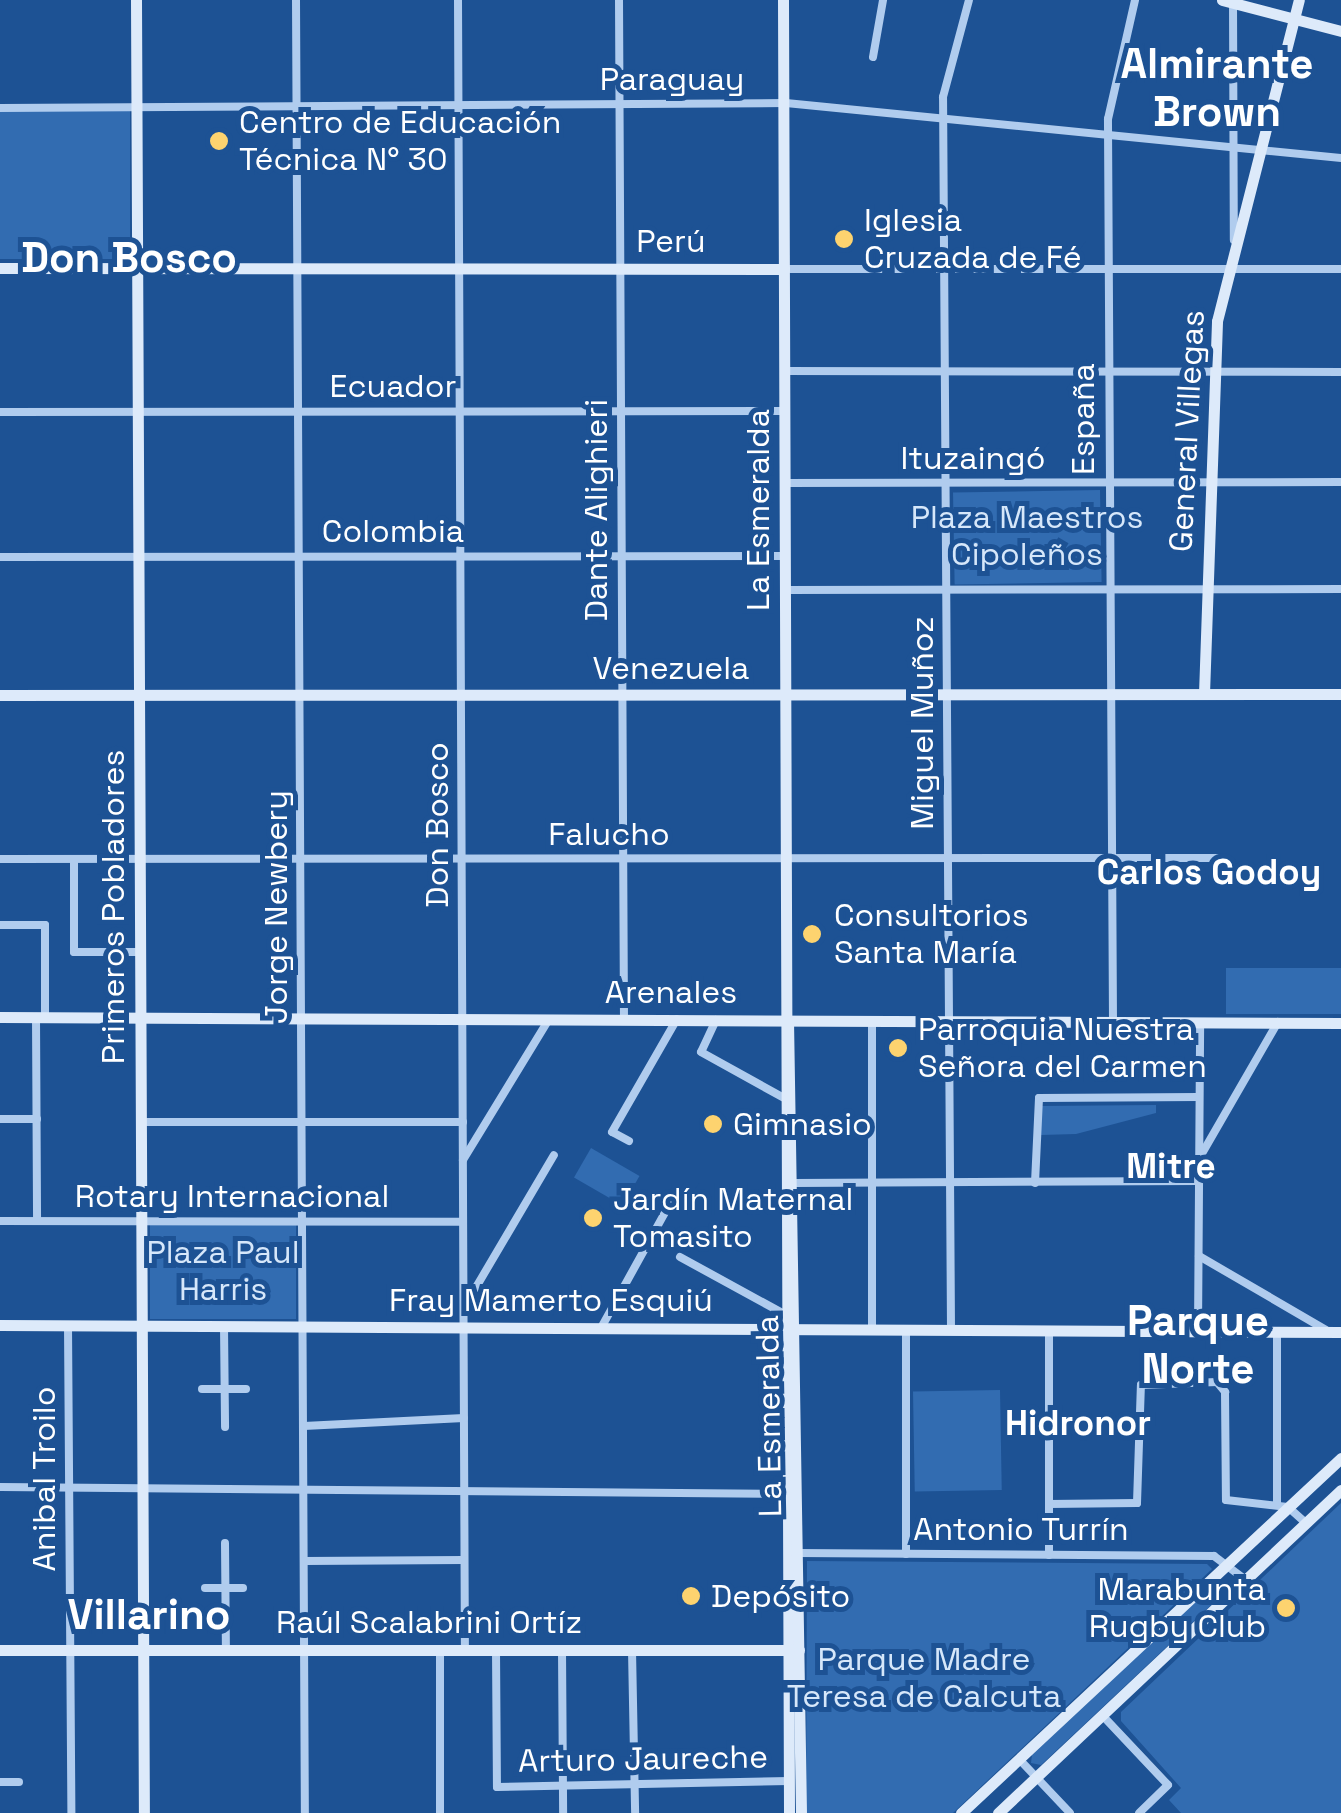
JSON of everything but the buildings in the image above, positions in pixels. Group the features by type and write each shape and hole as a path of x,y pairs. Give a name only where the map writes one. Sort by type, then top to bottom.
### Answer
{"street":[{"name":"Primeros Pobladores","path":"136,0 144,1813"},
{"name":"Jorge Newbery","path":"296,0 305,1813"},
{"name":"Don Bosco","path":"458,0 465,1650"},
{"name":"Dante Alighieri","path":"619,0 624,1019"},
{"name":"La Esmeralda","path":"783,0 788,1020 794,1183 789,1324"},
{"path":"873,57 883,0"},
{"name":"Miguel Muñoz","path":"951,1330 943,118 946,76 969,0"},
{"name":"España","path":"1113,1021 1108,134 1113,84 1135,0"},
{"name":"General Villegas","path":"1204,694 1214,371 1234,250 1299,0"},
{"path":"1234,250 1229,1 1341,31"},
{"name":"Paraguay","path":"0,108 784,104 1341,158"},
{"name":"Perú","path":"0,268 1341,269"},
{"path":"785,371 1341,372"},
{"name":"Ecuador","path":"0,412 785,410"},
{"name":"Ituzaingó","path":"786,483 1341,482"},
{"name":"Colombia","path":"0,556 786,556"},
{"path":"786,590 1341,589"},
{"name":"Venezuela","path":"0,696 1341,694"},
{"name":"Falucho","path":"0,859 1219,858"},
{"path":"74,859 74,952 140,952"},
{"path":"0,925 45,925 37,1221"},
{"name":"Arenales","path":"0,1017 1341,1022"},
{"path":"463,1160 549,1019"},
{"path":"628,1141 612,1132 677,1019"},
{"path":"716,1019 700,1052 784,1098"},
{"name":"La Esmeralda","path":"788,1020 784,1098 793,1650 800,1813"},
{"path":"872,1020 872,1329"},
{"path":"1198,1331 1200,1022"},
{"path":"1199,1158 1278,1022"},
{"path":"1035,1183 1038,1098 1199,1097"},
{"path":"0,1119 37,1119"},
{"path":"141,1122 463,1122"},
{"path":"463,1310 554,1154"},
{"path":"794,1183 1199,1180"},
{"path":"601,1328 673,1198"},
{"name":"Rotary Internacional","path":"0,1221 463,1222"},
{"path":"1198,1256 1336,1332"},
{"path":"680,1257 789,1324"},
{"name":"Fray Mamerto Esquiú","path":"0,1325 601,1328 789,1324 872,1329 1336,1332"},
{"name":"Anibal Troilo","path":"68,1326 71,1813"},
{"path":"224,1326 225,1427"},
{"path":"906,1329 906,1554"},
{"path":"1049,1330 1049,1555"},
{"path":"1277,1332 1283,1506"},
{"path":"1049,1504 1137,1503 1140,1389 1144,1382 1222,1384 1226,1500 1283,1506 1306,1523"},
{"path":"202,1389 246,1389"},
{"path":"304,1426 464,1418"},
{"path":"961,1813 1229,1562 1283,1506 1341,1458"},
{"path":"0,1487 304,1488 464,1495 792,1494"},
{"path":"998,1813 1341,1490"},
{"path":"225,1544 226,1650"},
{"name":"Antonio Turrín","path":"792,1553 1214,1556 1229,1562"},
{"path":"304,1561 464,1560"},
{"path":"1229,1562 1246,1580"},
{"path":"205,1588 243,1588"},
{"name":"Raúl Scalabrini Ortíz","path":"0,1650 793,1650"},
{"path":"440,1650 440,1813"},
{"name":"Arturo Jaureche","path":"496,1650 497,1787 789,1781"},
{"path":"562,1650 564,1813"},
{"path":"632,1650 635,1813"},
{"name":"La Esmeralda","path":"789,1813 793,1650"},
{"path":"1102,1715 1168,1785 1140,1813"},
{"path":"1019,1759 1070,1813"},
{"path":"0,1782 19,1782"}],"green space":[{"path":"0,110 130,110 130,259 0,259"},
{"name":"Plaza Maestros Cipoleños","path":"1100,490 1102,582 955,585 953,493"},
{"path":"1226,968 1341,968 1341,1014 1226,1014"},
{"path":"1156,1105 1156,1113 1076,1134 1041,1135 1041,1106"},
{"path":"591,1148 639,1176 622,1205 574,1177"},
{"name":"Plaza Paul Harris","path":"150,1223 296,1223 296,1319 150,1319"},
{"path":"1000,1390 1002,1490 915,1492 913,1392"},
{"name":"Marabunta Rugby Club","path":"1341,1503 1341,1813 1181,1813 1169,1800 1181,1788 1121,1721 1121,1712"},
{"name":"Parque Madre Teresa de Calcuta","path":"807,1561 1207,1564 1212,1569 953,1813 806,1813"},
{"path":"1216,1582 1226,1583 1225,1592 1041,1765 1031,1763 1032,1755"}],"place":[{"name":"Centro de Educación Técnica N° 30","path":"219,141"},
{"name":"Iglesia Cruzada de Fé","path":"844,239"},
{"name":"Consultorios Santa María","path":"812,934"},
{"name":"Parroquia Nuestra Señora del Carmen","path":"898,1048"},
{"name":"Gimnasio","path":"713,1124"},
{"name":"Jardín Maternal Tomasito","path":"593,1218"},
{"name":"Depósito","path":"691,1596"},
{"name":"Marabunta Rugby Club","path":"1286,1608"}],"district":[{"name":"Almirante Brown","path":"1217,88"},
{"name":"Don Bosco","path":"129,258"},
{"name":"Carlos Godoy","path":"1209,872"},
{"name":"Mitre","path":"1171,1166"},
{"name":"Parque Norte","path":"1198,1345"},
{"name":"Hidronor","path":"1078,1423"},
{"name":"Villarino","path":"149,1615"}]}
